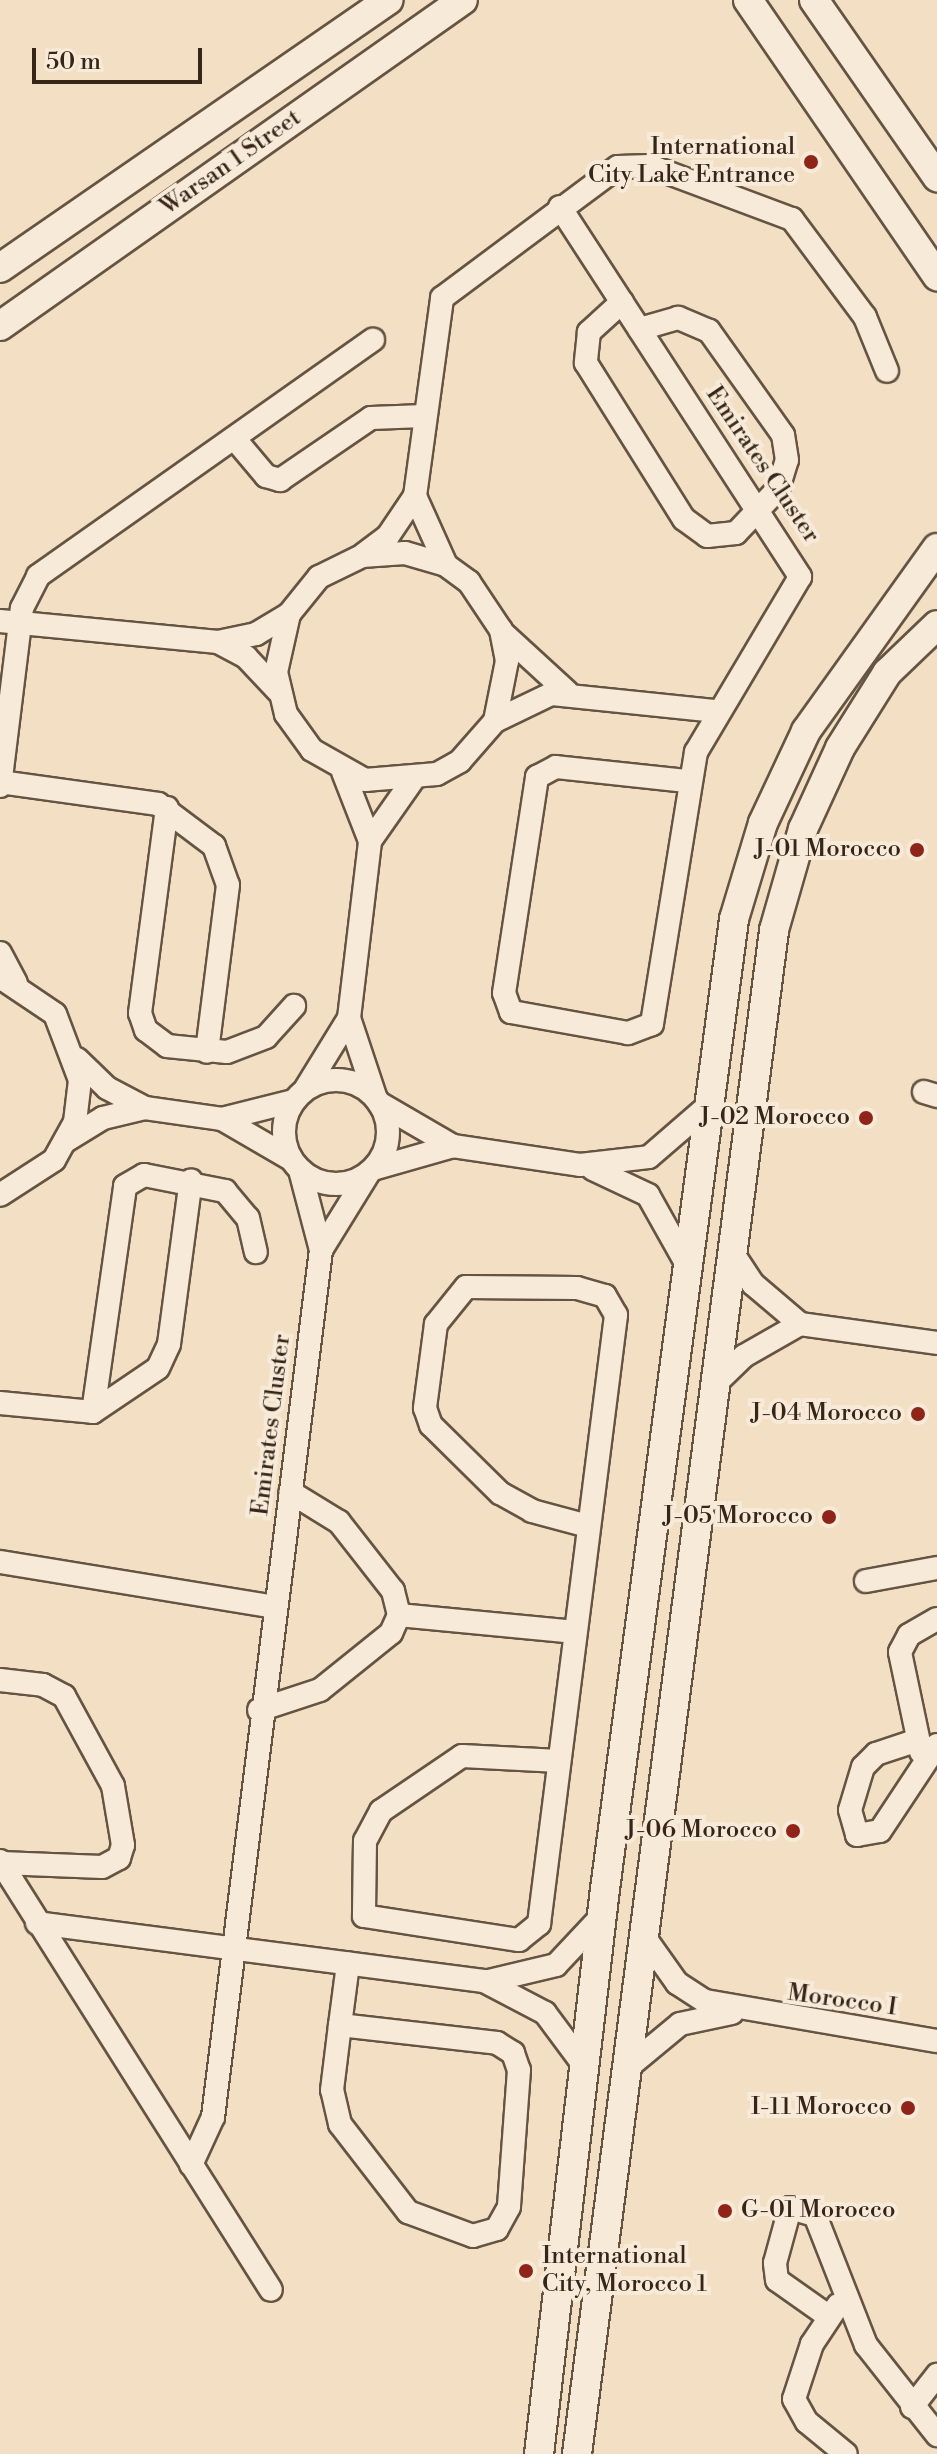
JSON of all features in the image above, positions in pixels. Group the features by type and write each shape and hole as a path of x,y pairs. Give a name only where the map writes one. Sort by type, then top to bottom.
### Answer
{"street":[{"name":"Warsan 1 Street","path":"0,268 388,0"},
{"name":"Warsan 1 Street","path":"0,326 463,0"},
{"path":"805,0 822,12 937,177"},
{"path":"752,5 937,276"},
{"path":"10,620 218,642 256,634 289,614 319,577 362,556 388,536 415,496 442,298 560,207 618,167 639,164 781,212 854,300 887,371"},
{"name":"Emirates Cluster","path":"560,207 797,564 799,583 715,711 687,781 652,1024 628,1033 511,1012 504,993 537,777 556,767 687,781"},
{"path":"622,302 589,332 584,355 684,519 717,537 762,513 784,475 783,435 709,331 678,318 640,329"},
{"path":"207,1052 227,874 214,846 167,808 0,783 10,620 31,586 48,568 373,340"},
{"path":"234,438 266,476 280,480 371,418 424,416"},
{"path":"415,496 446,565"},
{"path":"539,2454 567,2252 601,1917 729,944 763,823 831,687 937,548"},
{"path":"362,556 405,553 446,565 469,582 501,630 567,692"},
{"path":"279,693 277,652 289,614"},
{"path":"577,2454 764,982 788,872 820,788 862,710 903,654 937,625"},
{"path":"495,721 507,661 501,630"},
{"path":"218,642 253,663 279,693 297,733 343,772 370,841 349,1018 378,1100 387,1144 370,1172"},
{"path":"343,772 412,781 460,761 495,721 522,704 567,692 715,711"},
{"path":"370,841 412,781"},
{"path":"167,808 140,1013 159,1042 207,1052 266,1037 294,1006"},
{"path":"0,953 8,980 55,1014 77,1059 107,1088 145,1108 222,1119 295,1165 340,1184 453,1146"},
{"path":"295,1165 283,1129 299,1094 349,1018"},
{"path":"66,1141 79,1101 77,1059"},
{"path":"222,1119 342,1080 453,1146 580,1165 649,1157 707,1107"},
{"path":"0,1195 37,1176 66,1141 103,1118 145,1108"},
{"name":"Emirates Cluster","path":"191,2165 213,2117 259,1710 321,1250 295,1165"},
{"path":"580,1165 648,1195 685,1261"},
{"name":"Emirates Cluster","path":"321,1250 370,1172"},
{"path":"93,1412 120,1192 144,1175 191,1180 238,1203 256,1252"},
{"path":"0,1403 93,1412 151,1374 167,1353 191,1180"},
{"path":"730,1249 760,1291 800,1324 937,1343"},
{"path":"559,1761 462,1756 381,1811 365,1841 364,1916 529,1937 539,1924 588,1526 614,1308 599,1292 567,1286 466,1287 436,1324 425,1408 431,1425 515,1503 588,1526"},
{"path":"713,1386 744,1356 800,1324"},
{"path":"259,1710 320,1690 391,1633 399,1615 393,1591 339,1522 290,1492"},
{"path":"0,1562 274,1607"},
{"path":"866,1581 937,1568"},
{"path":"399,1615 575,1632"},
{"path":"926,1749 900,1652 909,1635 937,1619"},
{"path":"0,1680 43,1685 64,1696 113,1786 123,1845 119,1858 102,1867 1,1862"},
{"path":"1,1862 271,2290"},
{"path":"37,1923 484,1981 556,1965 601,1917"},
{"name":"Morocco I","path":"643,1935 685,1990 739,2012 937,2041"},
{"path":"340,2025 497,2043 513,2053 519,2070 509,2207 497,2229 473,2236 432,2224 377,2179 333,2108 340,2025 348,1964"},
{"path":"484,1981 545,2013 586,2068"},
{"name":"Morocco I","path":"627,2068 680,2024 739,2012"},
{"path":"567,2252 575,2278 571,2334 577,2342 591,2339"},
{"path":"846,2454 807,2422 794,2399 836,2308 937,2435"},
{"path":"912,2407 937,2375"}],"place":[{"name":"International City Lake Entrance","path":"811,162"},
{"name":"J-01 Morocco","path":"917,850"},
{"name":"J-02 Morocco","path":"866,1118"},
{"name":"J-04 Morocco","path":"918,1414"},
{"name":"J-05 Morocco","path":"829,1517"},
{"name":"J-06 Morocco","path":"793,1831"},
{"name":"I-11 Morocco","path":"908,2108"},
{"name":"G-01 Morocco","path":"725,2211"},
{"name":"International City, Morocco 1","path":"526,2271"}]}
